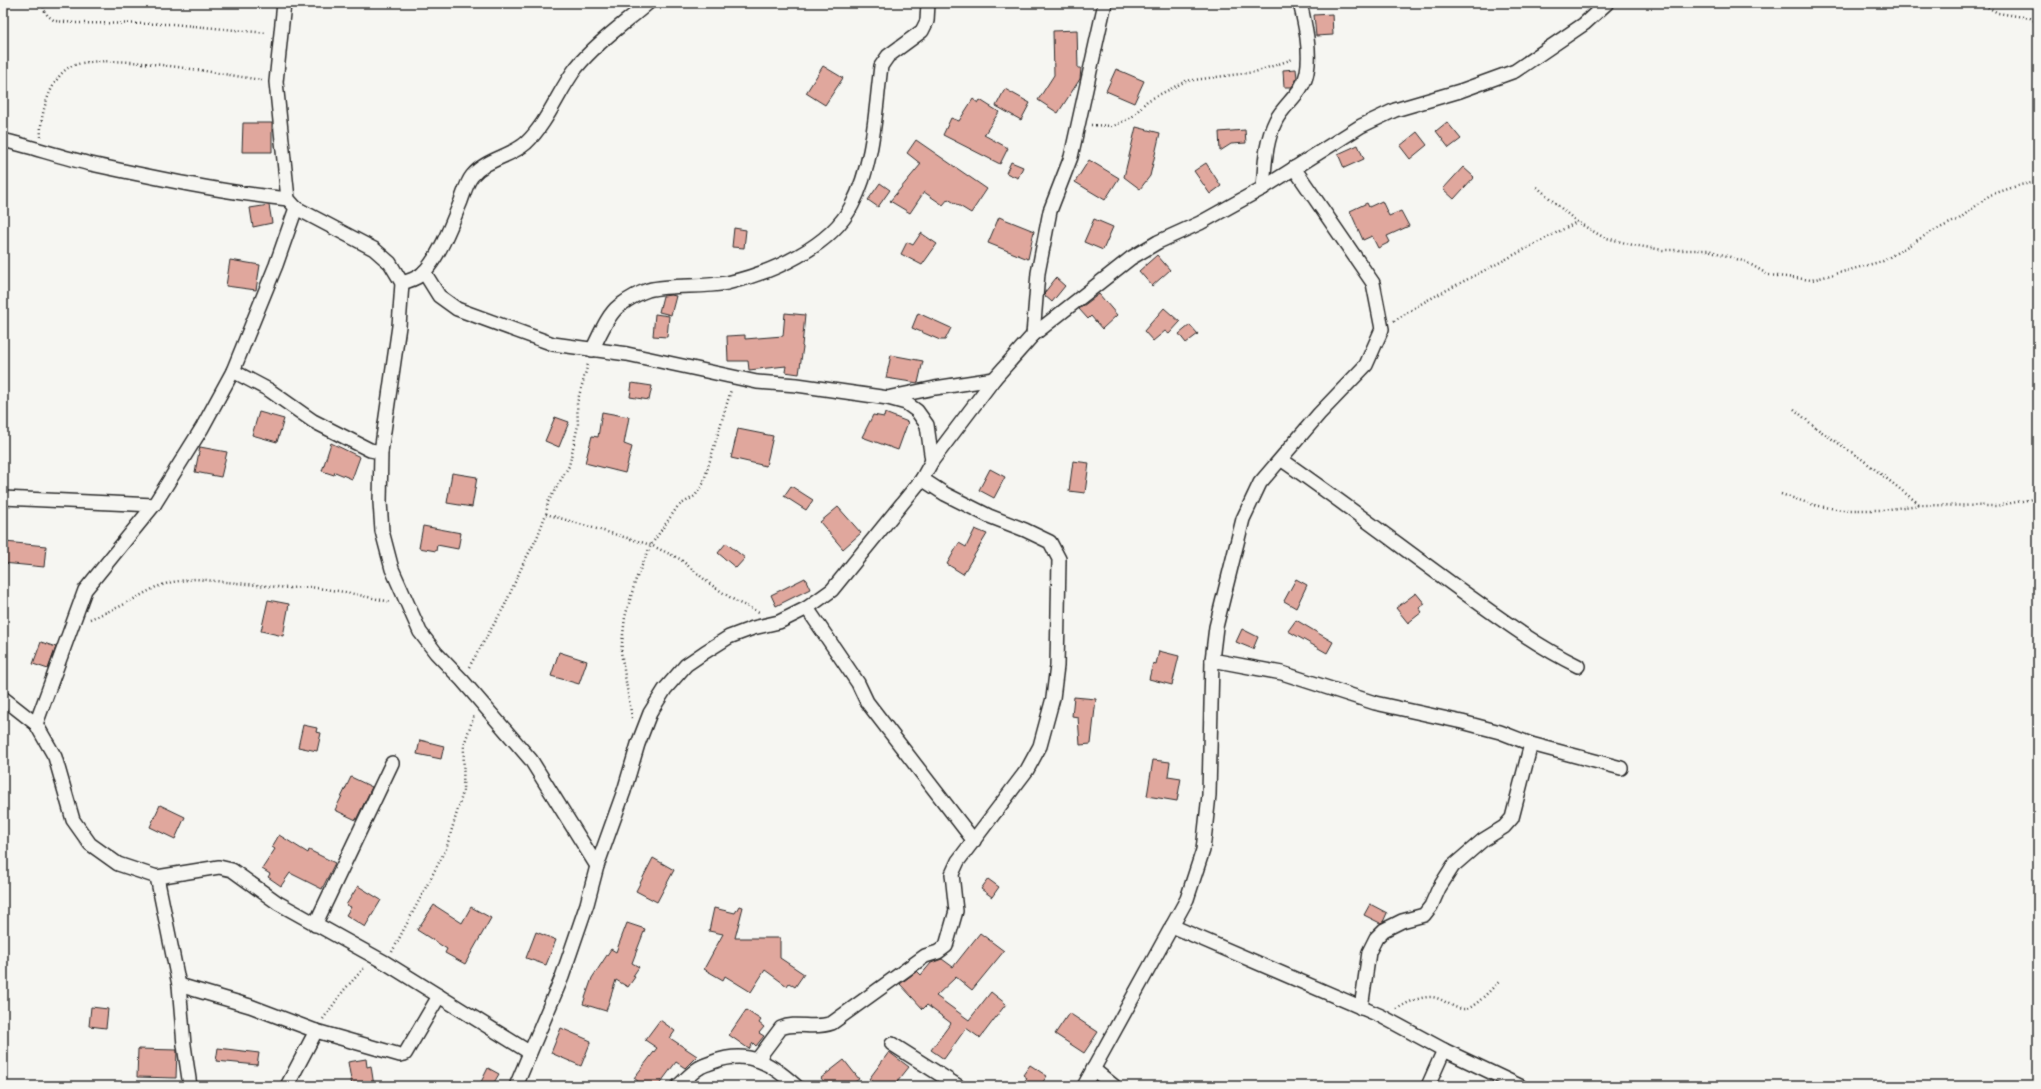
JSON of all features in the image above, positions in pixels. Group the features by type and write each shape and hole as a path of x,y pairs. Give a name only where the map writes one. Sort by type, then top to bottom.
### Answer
{"street":[{"path":"36,724 73,627 85,590 154,505 202,428 232,371 276,265 292,203 276,82 284,3"},
{"path":"402,283 415,279 424,272 448,233 471,176 483,166 511,153 524,144 539,129 575,70 586,56 648,3"},
{"path":"592,350 617,308 648,290 726,283 775,268 803,253 836,228 852,206 865,171 876,114 881,66 888,56 922,32 927,21 928,3"},
{"path":"1033,334 1038,273 1050,211 1071,157 1105,3"},
{"path":"1263,188 1269,137 1286,105 1301,90 1308,73 1308,50 1300,3"},
{"path":"516,1086 529,1052 562,977 587,904 597,866 650,713 665,689 686,665 705,652 741,632 779,622 807,608 832,590 922,479 932,461 994,380 1033,334 1131,258 1158,242 1200,223 1263,188 1361,126 1395,110 1515,71 1584,24 1607,3"},
{"path":"3,140 90,164 189,185 292,203 374,248 390,263 402,283 399,326 381,452 380,502 382,531 392,569 420,632 432,648 462,680 531,760 597,866"},
{"path":"1084,1086 1187,899 1203,850 1209,795 1212,660 1216,627 1244,519 1260,483 1282,460 1319,414 1366,365 1382,329 1373,283 1294,168"},
{"path":"424,272 439,296 457,309 553,344 627,354 676,363 735,378 888,398 906,403 917,411 927,425 932,461"},
{"path":"232,371 268,390 313,421 370,450 381,452"},
{"path":"888,398 935,388 994,380"},
{"path":"1282,460 1329,492 1510,626 1547,651 1578,666"},
{"path":"757,1060 781,1028 792,1025 820,1027 832,1023 926,956 938,952 946,946 956,911 952,874 958,861 1027,770 1040,746 1048,722 1057,666 1059,559 1050,542 1025,530 989,516 944,494 922,479"},
{"path":"3,498 154,505"},
{"path":"807,608 858,682 867,702 974,841"},
{"path":"1212,660 1282,673 1376,703 1492,730 1531,744 1621,768"},
{"path":"3,698 36,724 55,757 73,820 90,844 118,864 157,877 180,875 212,868 226,868 238,874 278,904 386,963 529,1052"},
{"path":"1361,1008 1369,952 1376,938 1384,930 1402,920 1424,914 1431,906 1439,888 1453,866 1483,840 1508,823 1516,804 1531,744"},
{"path":"315,925 392,763"},
{"path":"157,877 179,986 184,1045 190,1086"},
{"path":"1172,926 1381,1016 1444,1050 1520,1086"},
{"path":"179,986 250,1006 316,1030 400,1055 405,1054 439,996"},
{"path":"287,1086 316,1030"},
{"path":"892,1044 958,1086"},
{"path":"1428,1086 1444,1050"},
{"path":"678,1086 700,1067 724,1058 740,1056 757,1060 779,1070 796,1086"},
{"path":"1093,1069 1114,1086"}],"path":[{"path":"43,3 44,10 48,16 55,21 119,24 172,24 280,34"},
{"path":"1981,3 1998,13 2030,18 2038,23"},
{"path":"1079,125 1114,126 1132,117 1147,101 1186,81 1255,72 1292,60 1308,50"},
{"path":"43,151 40,129 48,97 58,79 68,68 86,63 108,61 174,66 206,73 276,82"},
{"path":"1537,187 1577,222 1603,237 1633,245 1663,250 1708,250 1746,262 1769,275 1812,280 1883,261 1931,232 1959,219 1990,195 2020,185 2038,182"},
{"path":"1382,329 1424,302 1577,222"},
{"path":"462,680 504,607 546,514 548,502 554,489 570,466 578,425 577,402 592,350"},
{"path":"633,721 621,652 625,617 636,579 651,545 678,506 695,496 703,484 735,378"},
{"path":"1794,409 1816,428 1863,460 1919,505"},
{"path":"1781,494 1814,505 1841,510 1882,510 1919,505 1989,506 2038,498"},
{"path":"546,514 651,545 680,559 710,584 737,602 779,622"},
{"path":"73,627 121,606 156,587 172,582 195,580 288,588 310,587 345,592 408,606"},
{"path":"386,963 446,849 463,792 464,745 479,700"},
{"path":"316,1030 344,990 374,956"},
{"path":"1381,1016 1412,1000 1423,997 1441,999 1459,1009 1471,1008 1499,982"}],"building":[{"path":"1332,14 1333,35 1316,36 1314,15"},
{"path":"1077,30 1078,68 1081,68 1080,79 1058,113 1038,100 1054,75 1053,31"},
{"path":"823,66 843,78 825,105 806,93"},
{"path":"1116,69 1144,81 1134,103 1106,91"},
{"path":"1296,69 1297,78 1292,87 1284,87 1283,70"},
{"path":"1005,89 1030,103 1021,120 996,106"},
{"path":"973,99 978,103 980,100 999,112 984,135 1008,148 1000,164 943,135 951,118 959,121"},
{"path":"1447,122 1461,139 1449,148 1436,131"},
{"path":"243,123 272,123 272,152 242,152"},
{"path":"1136,127 1160,133 1150,176 1140,189 1124,177"},
{"path":"1245,130 1246,143 1231,144 1220,151 1219,132"},
{"path":"1417,132 1427,145 1410,159 1400,146"},
{"path":"916,140 987,189 971,213 948,199 943,205 924,192 910,213 890,201 921,164 907,153"},
{"path":"1358,145 1364,159 1344,168 1338,154"},
{"path":"1089,160 1119,178 1105,200 1075,182"},
{"path":"1011,162 1023,167 1018,178 1006,173"},
{"path":"1206,163 1221,186 1210,194 1194,171"},
{"path":"1463,167 1474,177 1454,199 1443,189"},
{"path":"880,183 890,190 878,207 868,200"},
{"path":"1382,201 1389,216 1401,211 1409,226 1387,236 1390,242 1378,248 1372,236 1363,240 1350,211 1367,203 1369,207"},
{"path":"269,205 272,223 253,227 250,208"},
{"path":"999,217 1034,231 1028,259 988,243"},
{"path":"1094,219 1113,227 1103,250 1084,242"},
{"path":"734,228 746,230 744,248 732,247"},
{"path":"921,233 937,244 922,265 901,254 907,242 913,245"},
{"path":"1157,255 1170,270 1152,286 1139,271"},
{"path":"230,260 260,265 256,290 226,286"},
{"path":"1056,278 1065,286 1052,302 1044,295"},
{"path":"1099,294 1117,315 1102,329 1091,316 1088,319 1079,309"},
{"path":"663,296 676,296 671,315 659,312"},
{"path":"1164,308 1180,322 1169,334 1165,331 1153,341 1144,331"},
{"path":"785,313 805,315 803,347 799,374 785,372 786,366 749,370 748,361 728,361 727,336 745,335 745,339 783,336"},
{"path":"918,313 951,328 945,340 940,340 912,328"},
{"path":"655,314 669,316 667,337 653,336"},
{"path":"1190,325 1198,334 1186,343 1179,334"},
{"path":"891,355 923,361 918,383 886,378"},
{"path":"632,383 652,386 649,400 630,397"},
{"path":"259,412 284,419 277,442 252,435"},
{"path":"602,412 629,417 624,444 632,447 625,473 585,463 592,436 598,437"},
{"path":"885,413 908,422 898,450 862,437 873,415 884,417"},
{"path":"555,417 569,422 559,447 545,441"},
{"path":"738,429 773,436 766,466 731,458"},
{"path":"331,443 360,457 352,479 335,472 334,475 322,471"},
{"path":"200,447 227,452 221,477 195,472"},
{"path":"1073,461 1089,463 1085,493 1069,491"},
{"path":"990,469 1005,477 994,498 979,490"},
{"path":"452,473 477,477 472,507 447,503"},
{"path":"791,486 813,500 806,510 784,496"},
{"path":"838,507 861,533 843,549 820,522"},
{"path":"423,526 461,533 458,549 437,545 436,551 419,548"},
{"path":"975,529 987,534 963,574 947,564 959,543 966,547"},
{"path":"5,542 46,546 44,567 3,563"},
{"path":"726,543 745,558 736,568 718,553"},
{"path":"805,578 810,589 776,606 771,595"},
{"path":"1296,579 1307,585 1296,608 1284,601"},
{"path":"1416,593 1425,604 1419,608 1422,612 1408,623 1396,608"},
{"path":"268,600 289,604 283,636 261,631"},
{"path":"1296,620 1333,642 1327,653 1288,631"},
{"path":"1242,629 1258,637 1253,649 1236,642"},
{"path":"41,642 56,647 48,669 33,664"},
{"path":"1159,651 1179,656 1172,685 1149,679 1153,663 1156,664"},
{"path":"559,652 587,661 579,684 551,676"},
{"path":"1074,697 1096,699 1091,744 1080,745 1078,717 1072,716"},
{"path":"303,725 317,728 316,732 321,733 317,751 298,747"},
{"path":"420,740 444,746 441,759 417,754"},
{"path":"1153,760 1170,762 1168,776 1181,778 1177,801 1147,796"},
{"path":"351,777 372,787 356,820 335,810"},
{"path":"160,805 185,817 175,839 150,827"},
{"path":"279,835 308,853 309,850 335,863 322,889 290,873 281,886 268,877 270,874 262,869 275,849 272,847"},
{"path":"653,858 674,870 657,902 636,891"},
{"path":"988,879 999,887 992,897 981,889"},
{"path":"358,886 381,900 365,927 346,915 351,907 346,905"},
{"path":"1370,904 1387,913 1383,922 1380,923 1364,915"},
{"path":"434,905 462,923 471,907 491,918 465,964 445,953 447,949 417,930"},
{"path":"739,906 743,907 735,938 780,938 780,958 804,974 795,987 789,983 787,986 765,970 751,992 725,976 723,980 704,969 723,934 709,931 714,908 735,913"},
{"path":"627,923 645,929 632,963 639,967 633,976 635,977 628,987 616,980 606,1011 583,1004 592,978 611,949 616,952"},
{"path":"536,932 556,940 546,965 526,958"},
{"path":"980,933 1004,951 972,990 956,977 936,996 969,1020 991,992 1006,1004 980,1038 966,1028 944,1059 931,1050 951,1023 927,1005 923,1009 900,984 917,971 921,975 931,963 942,959 953,967"},
{"path":"91,1007 108,1009 106,1028 89,1026"},
{"path":"746,1010 761,1020 759,1023 764,1027 759,1033 764,1036 756,1046 753,1043 749,1049 729,1035"},
{"path":"1069,1013 1098,1032 1084,1053 1055,1034"},
{"path":"660,1020 675,1031 670,1038 697,1056 685,1068 676,1062 658,1086 644,1086 634,1078 657,1048 645,1040"},
{"path":"561,1028 591,1041 581,1066 551,1053"},
{"path":"218,1048 259,1053 257,1065 216,1061"},
{"path":"138,1049 177,1050 176,1078 137,1077"},
{"path":"889,1052 909,1067 894,1086 878,1086 869,1079"},
{"path":"366,1059 367,1067 371,1066 374,1086 352,1086 348,1062"},
{"path":"844,1060 859,1079 849,1086 827,1086 821,1078"},
{"path":"1030,1065 1047,1076 1040,1086 1021,1086 1027,1078 1023,1075"},
{"path":"488,1068 499,1074 492,1086 479,1086"}]}
